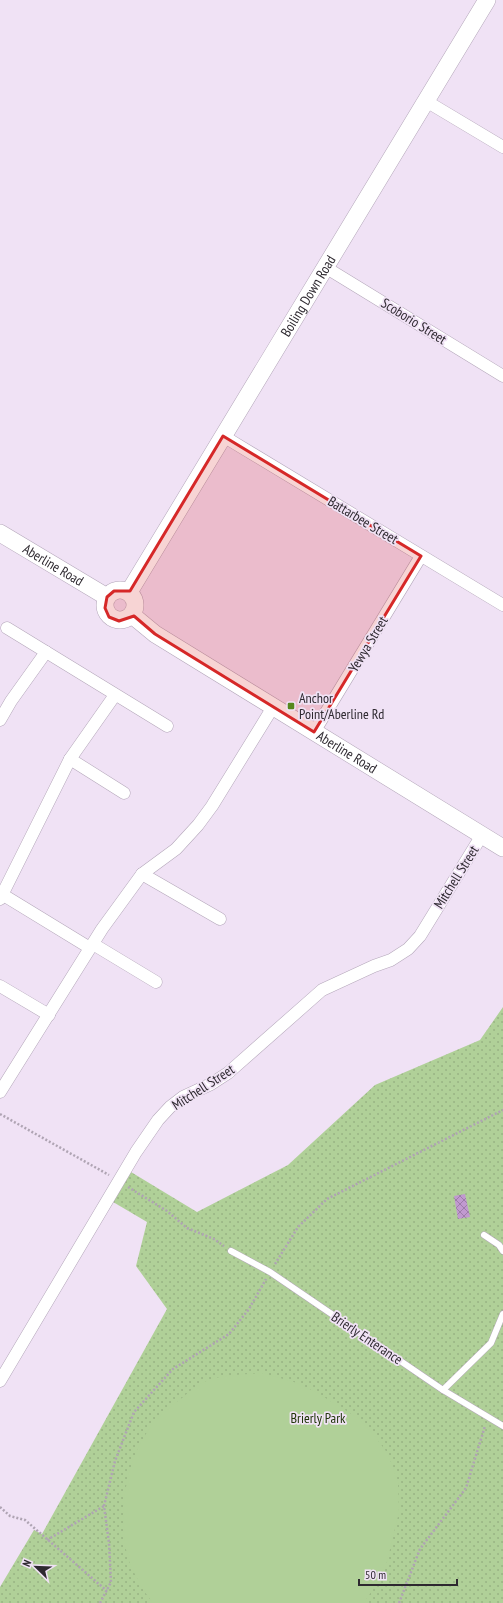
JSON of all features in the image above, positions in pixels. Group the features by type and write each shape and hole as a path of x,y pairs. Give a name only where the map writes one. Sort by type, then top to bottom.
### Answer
{"street":[{"name":"Boiling Down Road","path":"129,592 487,0"},
{"path":"426,101 503,147"},
{"name":"Scoborio Street","path":"326,267 503,376"},
{"name":"Battarbee Street","path":"223,436 503,605"},
{"name":"Aberline Road","path":"0,533 107,597"},
{"name":"Yewya Street","path":"314,732 421,556"},
{"path":"119,590 129,592 135,600 136,605 132,615 124,620 114,620 106,612 105,602 107,597 114,591 119,590"},
{"name":"Aberline Road","path":"132,615 155,634 503,848"},
{"path":"7,628 167,726"},
{"path":"0,720 46,652"},
{"path":"116,695 70,759 1,895 156,982"},
{"path":"0,1092 4,1080 49,1015 102,930 142,874 176,848 198,825 212,806 273,707"},
{"path":"70,759 124,793"},
{"name":"Mitchell Street","path":"0,1381 136,1152 166,1112 183,1097 211,1084 228,1073 322,990 374,966 391,960 408,949 420,936 482,835"},
{"path":"142,874 220,919"},
{"path":"0,986 49,1015"}],"lane":[{"path":"484,1234 503,1251"},
{"name":"Brierly Enterance","path":"231,1250 270,1272 443,1390 503,1426"},
{"path":"443,1390 490,1343 503,1314"}],"path":[{"path":"100,1603 111,1582 109,1543 104,1506 115,1462 134,1412 173,1369 229,1334 249,1310 270,1272 298,1227 327,1199 503,1110"},
{"path":"399,1603 420,1549 466,1488 487,1417"},
{"path":"0,1506 10,1516 25,1520 107,1591"},
{"path":"47,1540 104,1506"}],"highlighted area":[{"path":"223,436 421,556 314,732 155,634 134,616 119,621 109,617 105,608 107,597 114,591 130,591"}],"green space":[{"name":"Brierly Park","path":"503,1007 503,1603 0,1603 0,1587 34,1530 42,1534 167,1309 136,1266 147,1222 108,1199 126,1169 197,1212 288,1165 375,1085 480,1040"},
{"path":"262,1373 294,1382 314,1391 358,1418 374,1435 388,1454 398,1482 399,1512 385,1570 364,1603 153,1603 131,1566 124,1537 123,1520 126,1486 135,1455 141,1442 149,1429 170,1407 199,1384 223,1376"}],"building":[{"path":"465,1194 470,1217 458,1219 454,1196"}],"place":[{"name":"Anchor Point/Aberline Rd","path":"291,706"}]}
